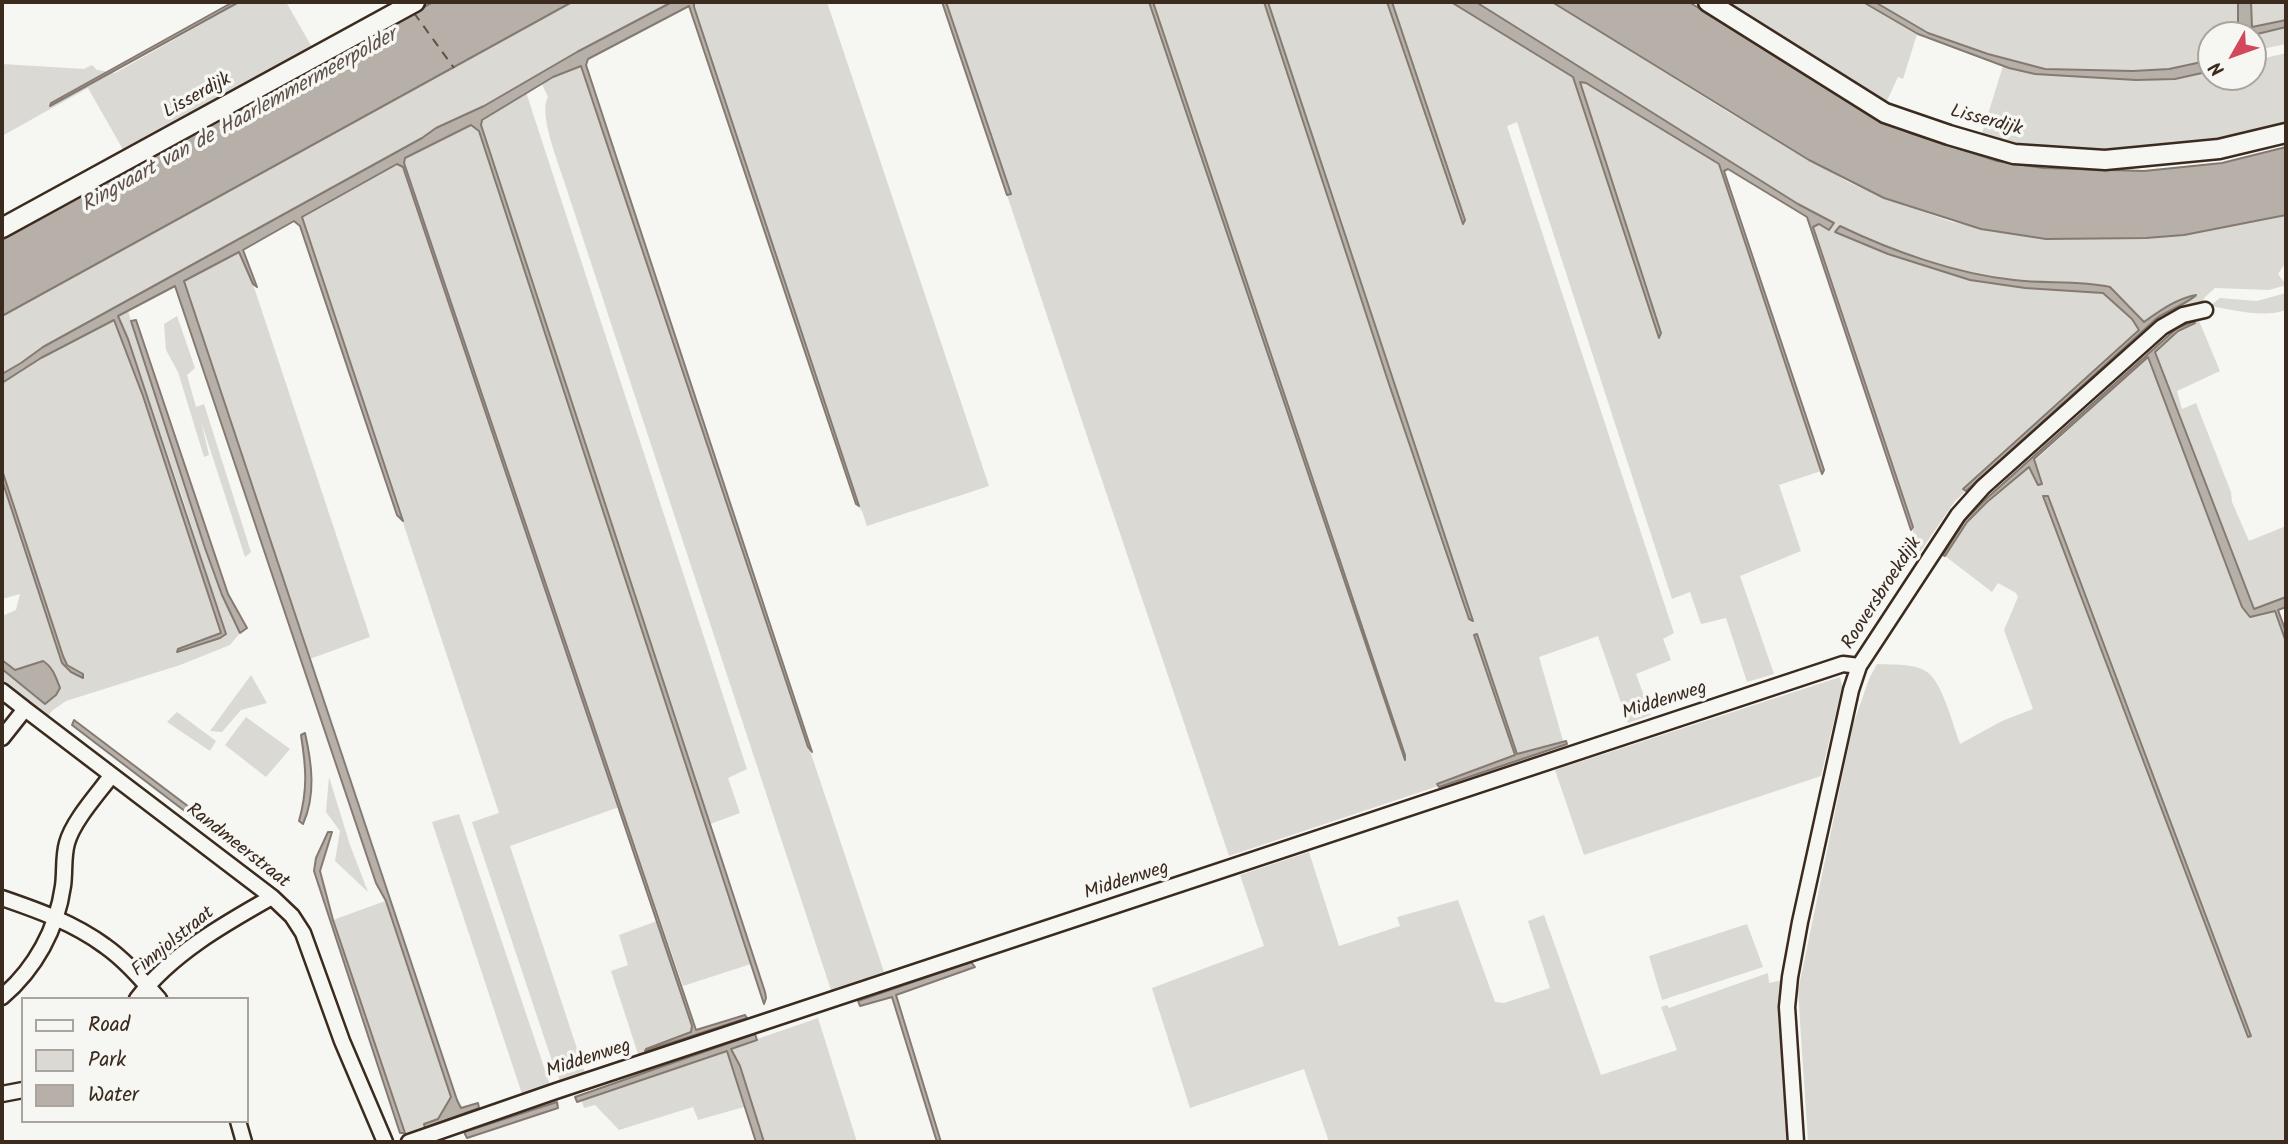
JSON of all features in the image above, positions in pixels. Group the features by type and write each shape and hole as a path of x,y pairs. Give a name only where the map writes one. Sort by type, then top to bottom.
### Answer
{"street":[{"name":"Lisserdijk","path":"2,228 415,2"},
{"name":"Lisserdijk","path":"1707,2 1885,113 2014,154 2105,160 2219,149 2286,133"},
{"name":"Rooversbroekdijk","path":"1796,1142 1787,1007 1790,977 1851,690 1859,666 1958,514 1983,487 2162,327 2183,314 2205,310"},
{"name":"Middenweg","path":"409,1142 569,1086 1556,758 1843,664 1859,666"},
{"name":"Randmeerstraat","path":"2,691 272,897 292,916 303,933 342,1041 384,1142"},
{"path":"2,738 25,709"},
{"path":"2,997 26,973 56,919 63,884 66,844 72,830 111,776"},
{"name":"Finnjolstraat","path":"139,997 147,986 210,933 272,897"},
{"path":"2,898 56,919 104,946 127,964 157,997"},
{"path":"2,1094 21,1090"},
{"path":"239,1123 244,1142"}],"green space":[{"path":"241,2 286,2 313,49 125,153 88,88 2,136 2,64 84,69 92,65 97,70 115,73"},
{"path":"573,2 685,2 579,60 884,972 831,990 554,150 545,114 548,97 540,80 436,128 43,347 2,374 2,317"},
{"path":"689,2 827,2 989,486 867,526 862,511 856,504"},
{"path":"943,2 1553,2 1731,114 1850,183 1952,222 2046,239 2184,235 2286,215 2286,262 2278,274 2286,285 2269,290 2215,288 2204,298 2203,305 2097,379 2094,375 2141,332 2194,299 2158,311 2144,322 2110,287 2014,280 2103,293 2132,319 2139,331 1955,501 1920,552 1806,213 1719,159 1821,471 1779,485 1801,551 1740,576 1774,674 1747,682 1726,618 1701,624 1690,592 1672,599 1517,122 1507,126 1674,633 1663,639 1671,660 1636,674 1651,715 1628,723 1598,636 1539,657 1564,744 1229,856"},
{"path":"1713,2 1863,2 1917,34 1903,79 1898,77 1885,105"},
{"path":"1875,2 2286,2 2286,44 2267,48 2267,21 2197,21 2197,63 2169,69 2045,69 1988,54 1928,33"},
{"path":"2286,53 2286,130 2149,155 1979,143 2003,66 2035,74 2175,79 2197,74 2197,91 2267,91 2267,58"},
{"path":"525,89 747,769 728,778 740,813 710,824 481,125 482,120"},
{"path":"471,125 479,131 751,964 683,986 574,670 619,807 510,846 585,1073 563,1081 560,1081 554,1067 472,822 499,813 302,217 397,163 403,167 520,512 404,163 405,158"},
{"path":"241,248 370,637 307,660 184,281"},
{"path":"2286,293 2286,310 2277,312 2248,312 2210,306 2220,298 2257,301"},
{"path":"128,311 205,548 222,595 240,633 230,645 180,665 66,701 45,719 2,686 2,669 45,704 43,661 15,671 2,660 2,616 16,610 20,594 2,599 2,480 62,663 71,672 83,674 67,665 63,656 2,470 2,383 41,358 114,320 143,396 221,633 178,651 226,634 181,493 118,316"},
{"path":"177,316 195,368 187,375 196,407 204,404 251,552 245,557 201,421 209,455 204,457 178,372 166,350 164,324"},
{"path":"2197,316 2220,371 2177,391 2182,409 2196,403 2249,541 2286,526 2286,597 2254,609 2231,549 2221,553 2242,607 2250,617 2275,611 2286,642 2286,1142 1808,1142 1798,991 1853,725 1869,679 1877,664 1909,666 1927,672 1943,695 1960,744 2002,721 2033,709 2004,630 2018,597 2016,593 1998,583 1992,592 1945,556 1967,522 1987,502 2148,357 2193,321 2177,328 2183,319"},
{"path":"251,675 267,703 241,710 222,732 210,731"},
{"path":"1840,677 1842,686 1821,776 1584,855 1555,770"},
{"path":"177,712 216,741 210,751 167,722"},
{"path":"246,717 290,749 266,777 225,745"},
{"path":"329,777 368,892 335,861 340,831 326,812"},
{"path":"459,814 550,1085 522,1094 432,822"},
{"path":"1309,852 1339,946 1400,926 1397,917 1458,900 1495,1002 1504,1003 1550,988 1528,921 1544,915 1601,1075 1677,1050 1661,1007 1667,1005 1669,1008 1768,973 1769,983 1783,980 1780,1017 1789,1142 1329,1142 1304,1069 1190,1108 1152,988 1264,946 1240,875"},
{"path":"388,900 461,1115 405,1133 333,920"},
{"path":"657,921 692,1026 691,1032 646,1051 695,1035 698,1040 643,1057 638,1054 611,971 628,965 619,935"},
{"path":"1747,924 1763,967 1662,1000 1649,956"},
{"path":"818,1018 857,1142 764,1142 740,1066 731,1048"},
{"path":"727,1050 744,1107 698,1120 693,1107 619,1130 595,1105 584,1108 581,1099"}],"water":[{"path":"233,2 239,2 50,106 51,103"},
{"name":"Ringvaart van de Haarlemmermeerpolder","path":"433,2 572,2 2,316 2,240"},
{"path":"672,2 694,2 859,506 856,504 689,6 588,59 586,65 812,752 808,747 581,66 553,77 482,120 481,125 765,992 764,1004 479,131 471,125 405,158 404,163 696,1030 745,1015 747,1018 645,1051 691,1032 692,1026 403,167 397,164 302,217 403,521 397,515 300,226 294,221 243,250 257,287 253,284 239,252 184,281 457,1100 461,1108 478,1103 479,1108 425,1128 424,1124 438,1119 451,1097 175,286 118,316 226,634 220,638 177,652 178,649 221,633 143,396 114,320 41,358 2,383 2,374 43,347 436,128 484,106 577,52"},
{"path":"942,2 946,2 1011,194 1007,195"},
{"path":"1149,2 1153,2 1405,760"},
{"path":"1264,2 1268,2 1473,621 1469,619 1389,384"},
{"path":"1387,2 1392,2 1465,220 1463,224"},
{"path":"1451,2 1476,2 1798,204 1834,223 1829,230 1819,224 1813,227 1913,527 1911,530 1807,217 1728,169 1724,171 1824,470 1822,474 1719,164 1586,83 1580,82 1661,333 1659,338 1573,77"},
{"path":"1552,2 1689,2 1857,106 1910,133 1997,161 2043,168 2144,171 2222,163 2286,147 2286,215 2184,235 2146,238 2046,239 1981,229 1884,198 1809,160"},
{"path":"1863,2 1875,2 1928,33 1988,54 2045,69 2133,71 2169,69 2197,63 2197,74 2175,79 2136,80 2035,74 2009,68 1918,34"},
{"path":"2238,2 2251,2 2252,21 2238,21"},
{"path":"2286,20 2286,27 2267,32 2267,24"},
{"path":"1840,226 1903,252 1970,273 2014,280 2110,287 2144,322 2175,302 2196,295 2157,318 1966,491 1963,489 2139,330 2132,319 2103,293 2025,288 1970,280 1888,254 1835,232"},
{"path":"136,320 228,594 247,628 240,633 222,595 205,548 131,321"},
{"path":"2194,321 2195,323 2178,331 2155,352 2254,609 2286,597 2286,607 2278,610 2286,632 2286,642 2275,611 2250,617 2242,607 2148,357 2034,459 2042,484 2038,485 2029,467 1967,522 1945,556 1943,555 1964,521 1987,498 2177,328"},
{"path":"2,470 63,656 67,665 83,674 83,678 62,663 2,480"},
{"path":"2043,496 2048,496 2251,1036 2248,1037"},
{"path":"1477,634 1517,754 1566,741 1567,744 1439,787 1437,784 1515,755 1474,635"},
{"path":"2,660 15,670 43,661 52,670 60,688 45,704 2,669"},
{"path":"74,720 267,866 262,870 72,725"},
{"path":"305,733 312,779 310,802 303,824 299,821 305,778 301,735"},
{"path":"328,832 332,832 320,871 333,920 405,1133 400,1133 314,871 316,858"},
{"path":"971,962 975,967 896,995 941,1142 937,1142 892,997 860,1006 858,1001"},
{"path":"755,1034 757,1040 731,1049 740,1066 764,1142 756,1142 727,1051 577,1102 575,1097"},
{"path":"557,1102 558,1108 467,1138 464,1132"}],"ferry route":[{"path":"414,13 454,68"}]}
